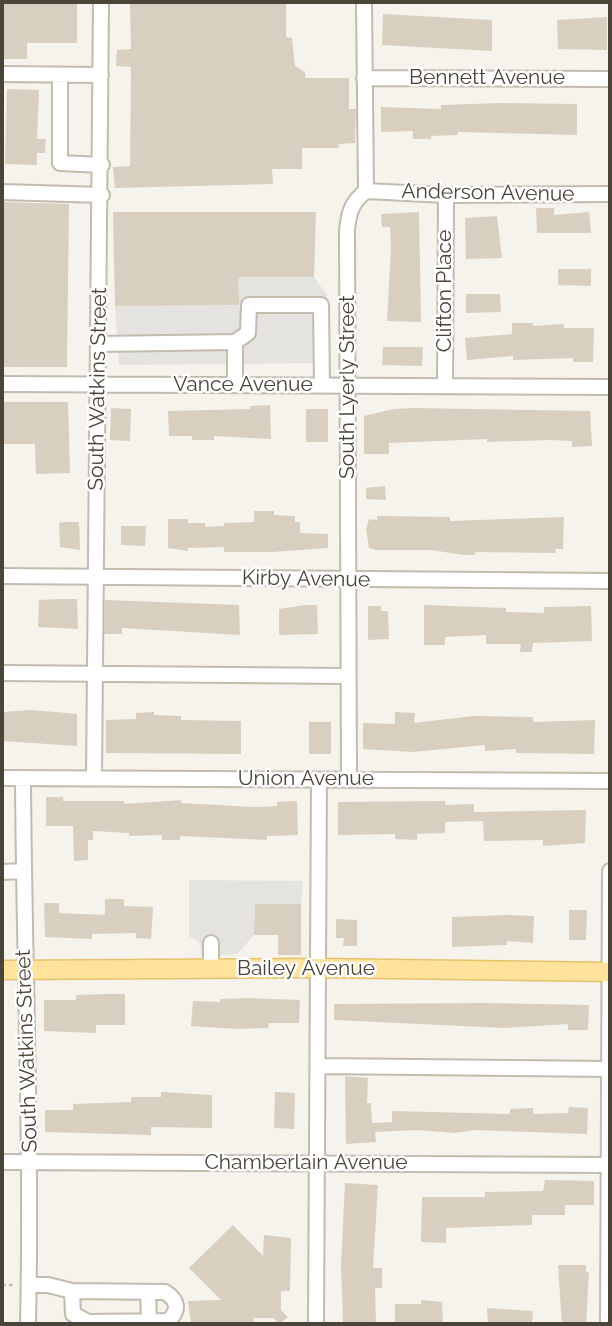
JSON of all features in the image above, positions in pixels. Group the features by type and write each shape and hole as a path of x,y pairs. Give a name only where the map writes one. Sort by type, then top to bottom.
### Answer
{"main road":[{"name":"Bailey Avenue","path":"2,970 319,968 610,972"}],"street":[{"name":"South Watkins Street","path":"94,777 94,577 102,195 101,2"},
{"path":"364,2 366,191"},
{"path":"2,74 101,75"},
{"path":"60,75 60,163 102,164"},
{"name":"Bennett Avenue","path":"365,78 610,79"},
{"name":"Anderson Avenue","path":"366,191 446,195 610,194"},
{"name":"South Lyerly Street","path":"349,780 347,230 349,211 355,200 366,191"},
{"path":"2,192 102,195"},
{"name":"Clifton Place","path":"444,387 446,195"},
{"path":"98,344 235,342 248,333 249,305 321,305 322,385"},
{"path":"235,342 235,384"},
{"name":"Vance Avenue","path":"2,384 610,387"},
{"name":"Kirby Avenue","path":"2,576 610,581"},
{"path":"2,673 348,676"},
{"name":"Union Avenue","path":"2,778 610,781"},
{"name":"South Watkins Street","path":"23,778 24,970 30,1162 28,1324"},
{"path":"316,1324 319,1163 319,780"},
{"path":"608,1324 610,871"},
{"path":"2,872 24,872"},
{"path":"211,943 211,969"},
{"path":"319,1066 609,1069"},
{"name":"Chamberlain Avenue","path":"2,1162 609,1165"},
{"path":"29,1285 48,1285 72,1291 165,1292 174,1298 177,1308 168,1321 88,1322 73,1314 72,1291"},
{"path":"148,1292 149,1321"}],"shaded area":[{"path":"238,277 314,277 327,295 326,363 119,365 115,306 238,305"},
{"path":"189,880 303,881 301,904 255,904 254,935 237,954 202,957 199,942 189,936"}],"building":[{"path":"2,2 77,2 77,43 27,43 27,59 2,59"},
{"path":"130,2 286,2 286,37 292,38 295,66 305,72 305,78 349,78 349,109 356,109 355,143 339,144 338,148 302,148 302,169 272,169 273,184 115,188 113,167 130,166 131,67 116,66 117,50 131,49"},
{"path":"383,14 492,20 492,51 382,45"},
{"path":"607,17 607,50 558,49 557,20"},
{"path":"7,89 39,90 37,139 46,139 45,153 37,153 37,165 5,164"},
{"path":"577,104 577,135 458,132 458,135 413,139 413,131 381,132 381,107 441,109 441,105"},
{"path":"2,202 69,204 67,367 2,367"},
{"path":"536,208 554,208 554,215 589,212 591,233 537,233"},
{"path":"113,212 316,212 314,277 238,277 239,305 115,306"},
{"path":"419,212 421,322 387,321 390,227 382,227 381,214"},
{"path":"497,216 502,258 466,259 465,218"},
{"path":"558,269 591,269 591,286 558,285"},
{"path":"466,294 500,294 501,312 466,313"},
{"path":"512,323 533,323 533,326 564,324 564,328 594,328 593,362 573,362 573,358 513,360 513,356 467,360 465,338 512,334"},
{"path":"383,347 423,347 422,366 382,365"},
{"path":"2,402 68,402 70,473 36,474 35,444 2,444"},
{"path":"270,405 271,439 214,436 214,440 192,440 192,436 169,436 168,411 250,409 250,406"},
{"path":"111,408 131,409 130,441 110,440"},
{"path":"306,409 328,409 328,442 306,442"},
{"path":"394,409 590,411 592,446 572,447 572,441 487,442 487,439 389,443 389,454 364,454 364,416"},
{"path":"385,486 386,500 366,499 366,488"},
{"path":"254,511 274,511 274,515 295,516 295,522 300,522 300,533 328,534 328,548 224,552 224,547 188,548 188,551 168,548 168,519 188,519 188,523 205,523 205,527 224,526 224,523 254,522"},
{"path":"377,516 450,517 450,521 564,517 563,549 555,549 556,553 475,552 475,555 431,550 376,550 369,548 366,530 369,519 377,520"},
{"path":"79,522 80,550 60,547 59,523"},
{"path":"121,526 146,526 145,546 121,545"},
{"path":"77,599 78,629 38,627 39,600"},
{"path":"105,600 239,605 240,635 122,628 122,634 104,634"},
{"path":"317,605 318,634 279,635 279,609"},
{"path":"424,605 506,608 506,612 544,613 544,607 591,606 592,641 533,643 532,652 520,652 521,644 486,644 486,635 445,637 445,645 424,645"},
{"path":"368,606 381,606 381,611 388,611 389,639 368,640"},
{"path":"32,710 77,714 77,746 2,741 2,712"},
{"path":"154,712 154,715 181,716 181,720 241,721 241,754 106,753 106,720 136,719 136,713"},
{"path":"395,712 415,713 414,723 473,716 533,717 533,722 595,720 594,754 516,753 516,749 485,751 485,745 413,752 363,749 363,723 395,724"},
{"path":"309,722 331,722 331,754 309,754"},
{"path":"46,797 63,797 63,801 124,801 124,804 181,800 181,803 254,807 277,806 277,802 297,801 298,835 267,836 267,840 180,836 180,840 162,840 162,835 129,836 129,833 93,831 93,840 88,840 88,860 74,861 73,826 46,826"},
{"path":"445,801 445,805 474,804 474,812 586,810 585,843 543,846 543,840 484,841 483,821 445,822 445,833 417,834 417,840 395,839 395,834 338,835 338,802"},
{"path":"105,899 124,899 124,906 153,907 151,939 136,938 136,933 92,934 92,939 45,937 44,903 59,903 59,913 105,915"},
{"path":"255,904 301,904 301,955 278,955 278,935 254,935"},
{"path":"569,910 587,910 586,940 569,940"},
{"path":"534,916 533,943 507,941 507,945 452,947 452,917"},
{"path":"336,919 357,920 357,946 343,946 344,938 336,938"},
{"path":"125,994 125,1025 96,1025 96,1033 44,1031 44,1000 76,1000 76,995"},
{"path":"220,999 300,1000 299,1023 269,1023 268,1028 238,1029 191,1026 193,1001 220,1002"},
{"path":"334,1004 589,1005 588,1030 568,1030 568,1024 504,1028 334,1020"},
{"path":"345,1076 368,1078 367,1103 371,1103 372,1123 392,1122 392,1111 510,1114 510,1109 533,1108 533,1114 568,1113 569,1107 588,1108 587,1134 475,1130 455,1133 417,1130 375,1132 376,1142 346,1144"},
{"path":"161,1092 212,1095 212,1128 151,1127 151,1135 45,1132 45,1110 73,1110 73,1104 131,1102 131,1097 161,1097"},
{"path":"275,1092 295,1093 294,1129 274,1128"},
{"path":"545,1180 594,1181 594,1205 565,1205 565,1215 532,1215 532,1225 446,1228 446,1243 421,1242 422,1197 485,1197 485,1192 543,1191"},
{"path":"345,1183 378,1185 373,1268 382,1268 382,1288 375,1288 376,1324 343,1324 341,1265"},
{"path":"233,1225 263,1256 264,1235 291,1238 290,1291 281,1291 281,1310 288,1317 279,1324 273,1318 254,1318 254,1324 191,1324 188,1301 221,1300 189,1268"},
{"path":"558,1265 586,1265 586,1272 589,1272 586,1324 562,1324"},
{"path":"421,1300 442,1302 443,1324 395,1324 395,1304 421,1304"},
{"path":"487,1308 533,1311 532,1324 488,1324"}]}
